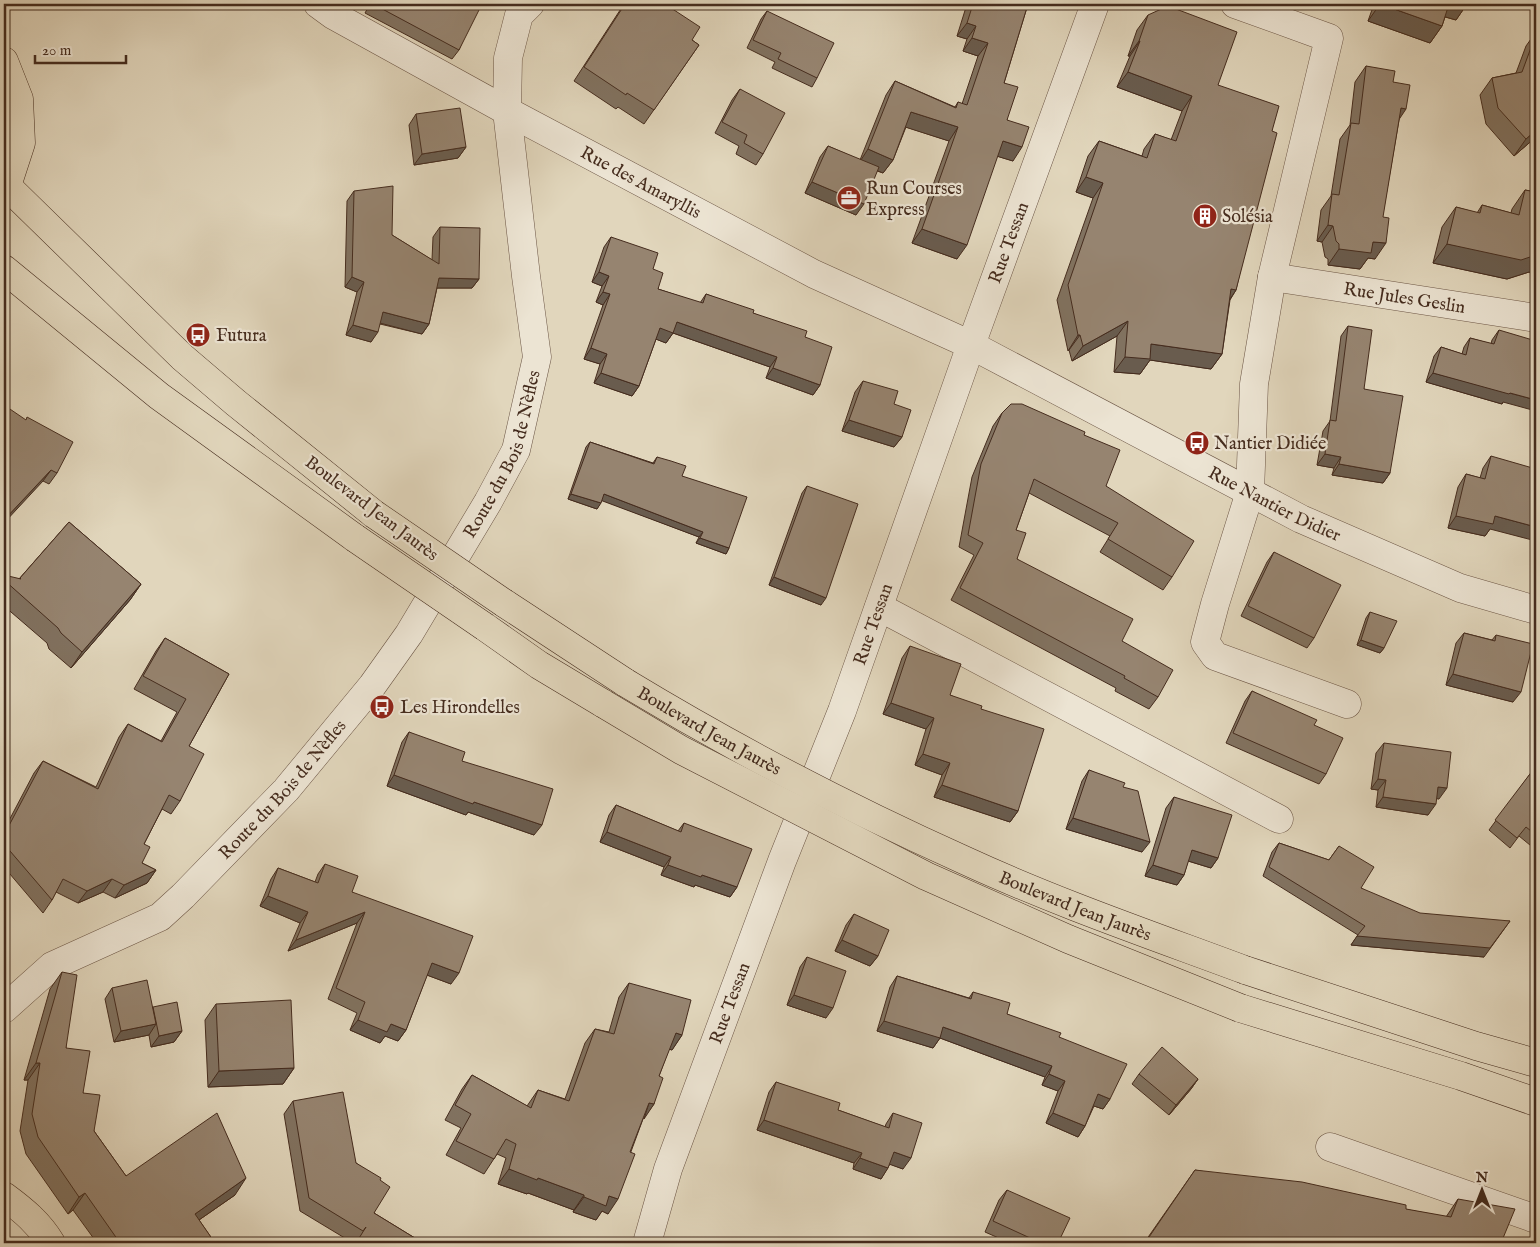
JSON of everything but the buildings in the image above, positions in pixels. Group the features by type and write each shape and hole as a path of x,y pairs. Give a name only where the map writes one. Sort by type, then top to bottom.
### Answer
{"main road":[{"path":"4,62 19,99 21,143 6,189"},
{"name":"Boulevard Jean Jaurès","path":"6,189 182,356 236,403 374,514 504,603 626,683 700,728 964,861 1089,913 1245,970 1476,1046 1536,1063"},
{"name":"Boulevard Jean Jaurès","path":"4,269 159,396 355,538 538,665 681,750 926,876 1068,940 1240,1008 1461,1076 1536,1102"},
{"path":"4,1175 28,1214"},
{"path":"4,1196 28,1214 52,1243"}],"street":[{"name":"Rue des Amaryllis","path":"318,4 333,15 506,111 814,274 971,345"},
{"name":"Route du Bois de Nèfles","path":"4,1009 52,966 160,917 184,896 286,790 372,686 404,641 488,502 516,450 537,357 506,111 508,58 519,15 530,4"},
{"name":"Rue Tessan","path":"647,1243 668,1168 779,870 842,712 971,345 1095,4"},
{"path":"1235,4 1329,38 1272,277 1254,384 1250,492 1205,642 1215,656 1347,704"},
{"name":"Rue Jules Geslin","path":"1272,277 1536,318"},
{"name":"Rue Nantier Didier","path":"971,345 1301,518 1460,588 1536,610"},
{"path":"879,607 1279,819"},
{"path":"1330,1147 1536,1219"}],"place":[{"name":"Run Courses Express","path":"849,198"},
{"name":"Solésia","path":"1205,216"},
{"name":"Futura","path":"198,335"},
{"name":"Nantier Didiée","path":"1197,443"},
{"name":"Les Hirondelles","path":"382,707"}]}
